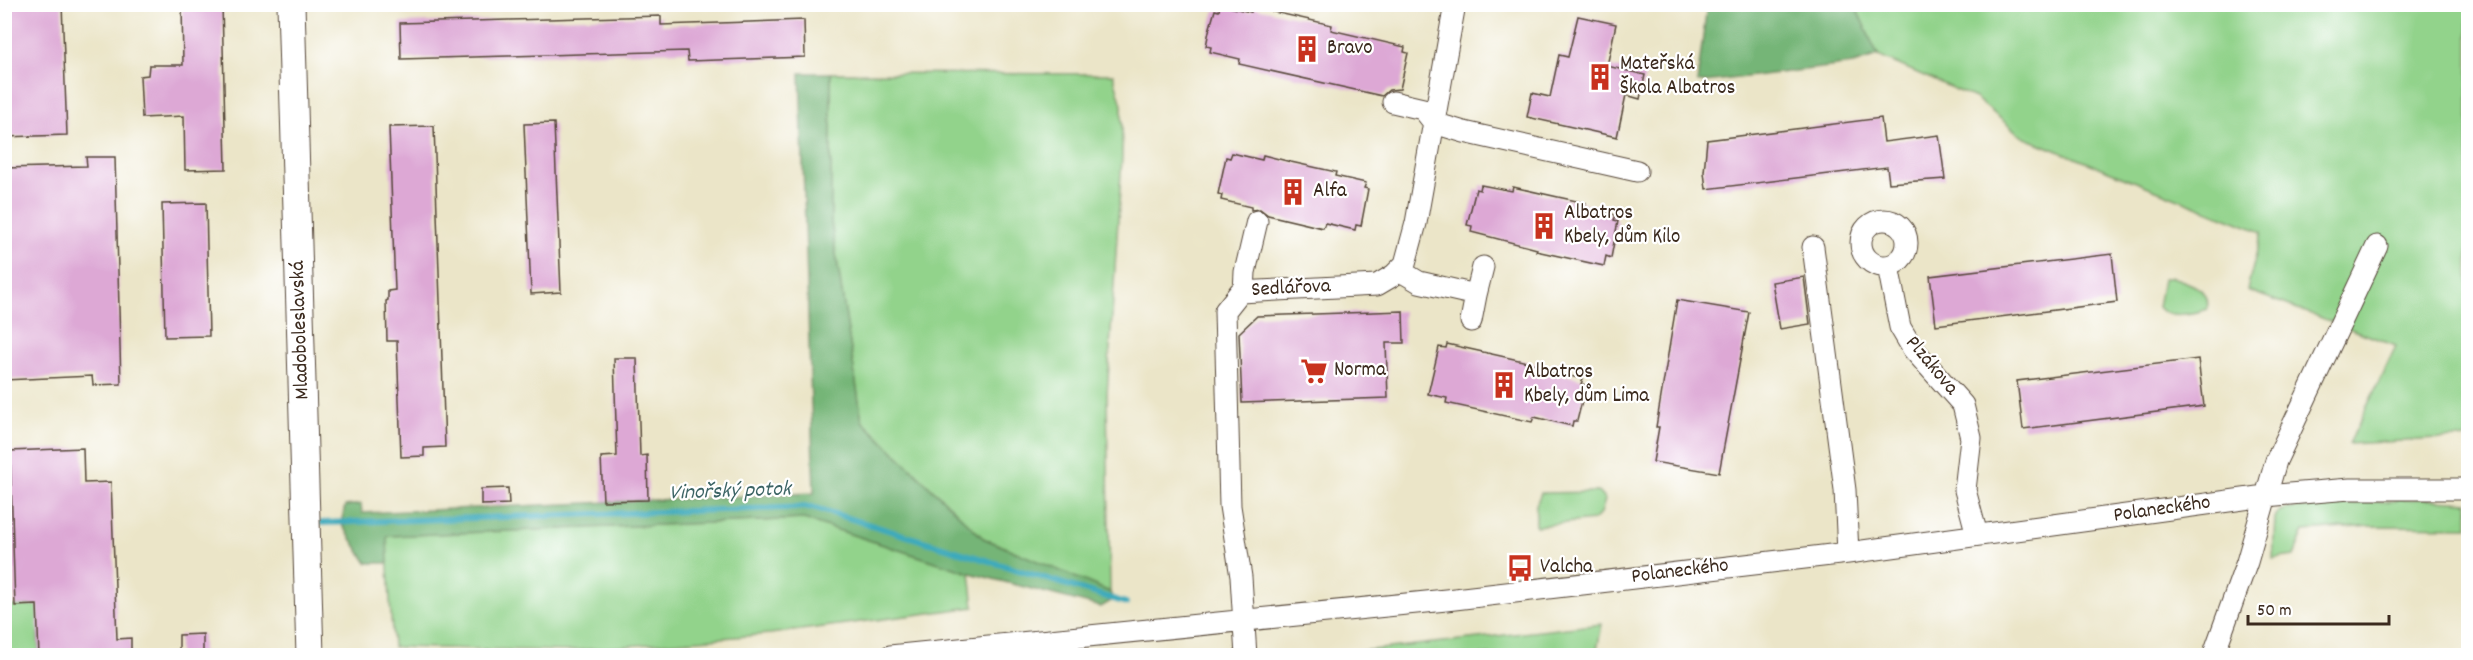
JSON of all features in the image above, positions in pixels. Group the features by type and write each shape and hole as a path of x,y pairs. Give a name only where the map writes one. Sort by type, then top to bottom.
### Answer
{"main road":[{"name":"Mladoboleslavská","path":"291,4 310,656"}],"street":[{"path":"1455,4 1416,223 1405,264 1399,270 1419,282 1476,295"},
{"path":"1393,102 1423,109 1434,123 1637,171"},
{"path":"1244,292 1245,272 1257,221"},
{"path":"2213,656 2247,562 2276,461 2377,246"},
{"path":"1813,247 1845,490 1848,552"},
{"name":"Plzákova","path":"1888,266 1900,327 1913,349 1963,405 1971,438 1965,490 1977,535"},
{"path":"1471,321 1482,267"},
{"name":"Sedlářova","path":"1246,656 1241,577 1230,506 1224,311 1231,300 1244,292 1377,285 1399,270"},
{"name":"Polaneckého","path":"890,656 1243,621 1848,552 2265,496 2350,489 2469,489"}],"green space":[{"path":"1857,4 2468,5 2468,439 2349,444 2396,346 2247,290 2262,232 2023,137 1975,98 1878,56 1857,10"},
{"path":"1707,5 1857,5 1857,10 1878,56 1853,64 1697,83"},
{"path":"800,73 831,73 831,222 862,421 983,538 1110,592 1113,600 1101,607 970,573 804,519 387,536 388,563 367,563 341,523 345,506 361,504 362,513 814,493"},
{"path":"831,73 1113,74 1122,105 1122,157 1107,395 1110,592 983,538 862,421 831,222"},
{"path":"2172,277 2202,291 2208,302 2207,309 2181,314 2162,311 2158,307 2163,279"},
{"path":"1598,492 1605,500 1601,513 1594,520 1536,526 1536,505 1541,493"},
{"path":"2418,499 2468,502 2468,527 2371,526 2304,531 2294,556 2273,559 2275,518 2278,512 2285,509"},
{"path":"804,519 970,573 974,607 770,634 567,651 393,647 386,536"},
{"path":"45,605 38,633 39,655 5,655 4,606"},
{"path":"1602,624 1596,655 1327,655"}],"building":[{"path":"4,4 62,4 67,135 4,137"},
{"path":"182,4 222,4 226,169 185,170 184,116 142,118 140,76 148,75 149,65 183,65"},
{"name":"Bravo","path":"1220,5 1251,12 1252,7 1332,25 1331,30 1405,47 1404,52 1408,53 1400,89 1389,90 1382,96 1239,64 1240,59 1210,52 1211,47 1206,46 1209,31 1215,10 1219,11"},
{"path":"661,16 661,25 804,20 805,57 688,61 687,51 401,59 400,23"},
{"name":"Mateřská Škola Albatros","path":"1578,16 1616,24 1607,66 1645,75 1640,99 1626,95 1617,137 1527,117 1532,93 1550,97 1559,55 1568,57"},
{"path":"1881,118 1884,142 1939,135 1945,179 1889,183 1887,167 1706,189 1704,172 1707,140"},
{"path":"554,123 561,292 531,294 524,124"},
{"path":"434,126 445,447 424,448 424,456 401,457 397,341 387,341 386,301 388,291 395,290 389,127"},
{"name":"Alfa","path":"1232,153 1262,160 1263,155 1336,172 1335,176 1366,183 1364,188 1368,189 1361,226 1356,225 1355,230 1325,223 1323,228 1268,215 1260,209 1251,210 1251,207 1221,200 1222,195 1218,194 1226,157 1230,158"},
{"path":"86,157 115,157 121,384 93,385 92,376 4,380 4,168 87,166"},
{"name":"Albatros Kbely, dům Kilo","path":"1481,185 1512,191 1513,187 1586,203 1585,208 1616,215 1614,220 1618,221 1611,258 1606,256 1604,266 1536,251 1537,249 1471,232 1472,226 1467,225 1476,189 1480,190"},
{"path":"206,203 209,336 165,337 162,204"},
{"path":"2112,254 2117,302 1936,325 1930,276"},
{"path":"1804,277 1810,324 1780,329 1772,282"},
{"path":"1677,300 1749,312 1719,473 1653,462 1659,427 1656,427"},
{"name":"Norma","path":"1403,311 1404,343 1386,343 1388,398 1242,403 1239,333 1257,316"},
{"name":"Albatros Kbely, dům Lima","path":"1447,344 1545,366 1544,370 1583,379 1581,384 1586,385 1577,421 1573,421 1572,426 1534,417 1532,422 1446,403 1447,398 1428,394 1439,347 1446,348"},
{"path":"614,358 637,358 640,456 647,455 648,500 603,501 601,457 617,456"},
{"path":"2198,359 2204,406 2023,429 2017,381"},
{"path":"83,448 84,483 111,482 117,639 131,638 131,656 39,656 37,605 15,606 10,451"},
{"path":"508,488 509,504 481,505 481,489"},
{"path":"203,634 203,656 179,656 179,635"}],"waterway":[{"name":"Vinořský potok","path":"322,523 812,507 1126,603"},
{"name":"Vinořský potok","path":"1171,652 1175,656"}],"place":[{"name":"Bravo","path":"1307,49"},
{"name":"Mateřská Škola Albatros","path":"1600,77"},
{"name":"Alfa","path":"1293,192"},
{"name":"Albatros Kbely, dům Kilo","path":"1544,226"},
{"name":"Norma","path":"1314,371"},
{"name":"Albatros Kbely, dům Lima","path":"1504,385"},
{"name":"Valcha","path":"1520,568"}]}
